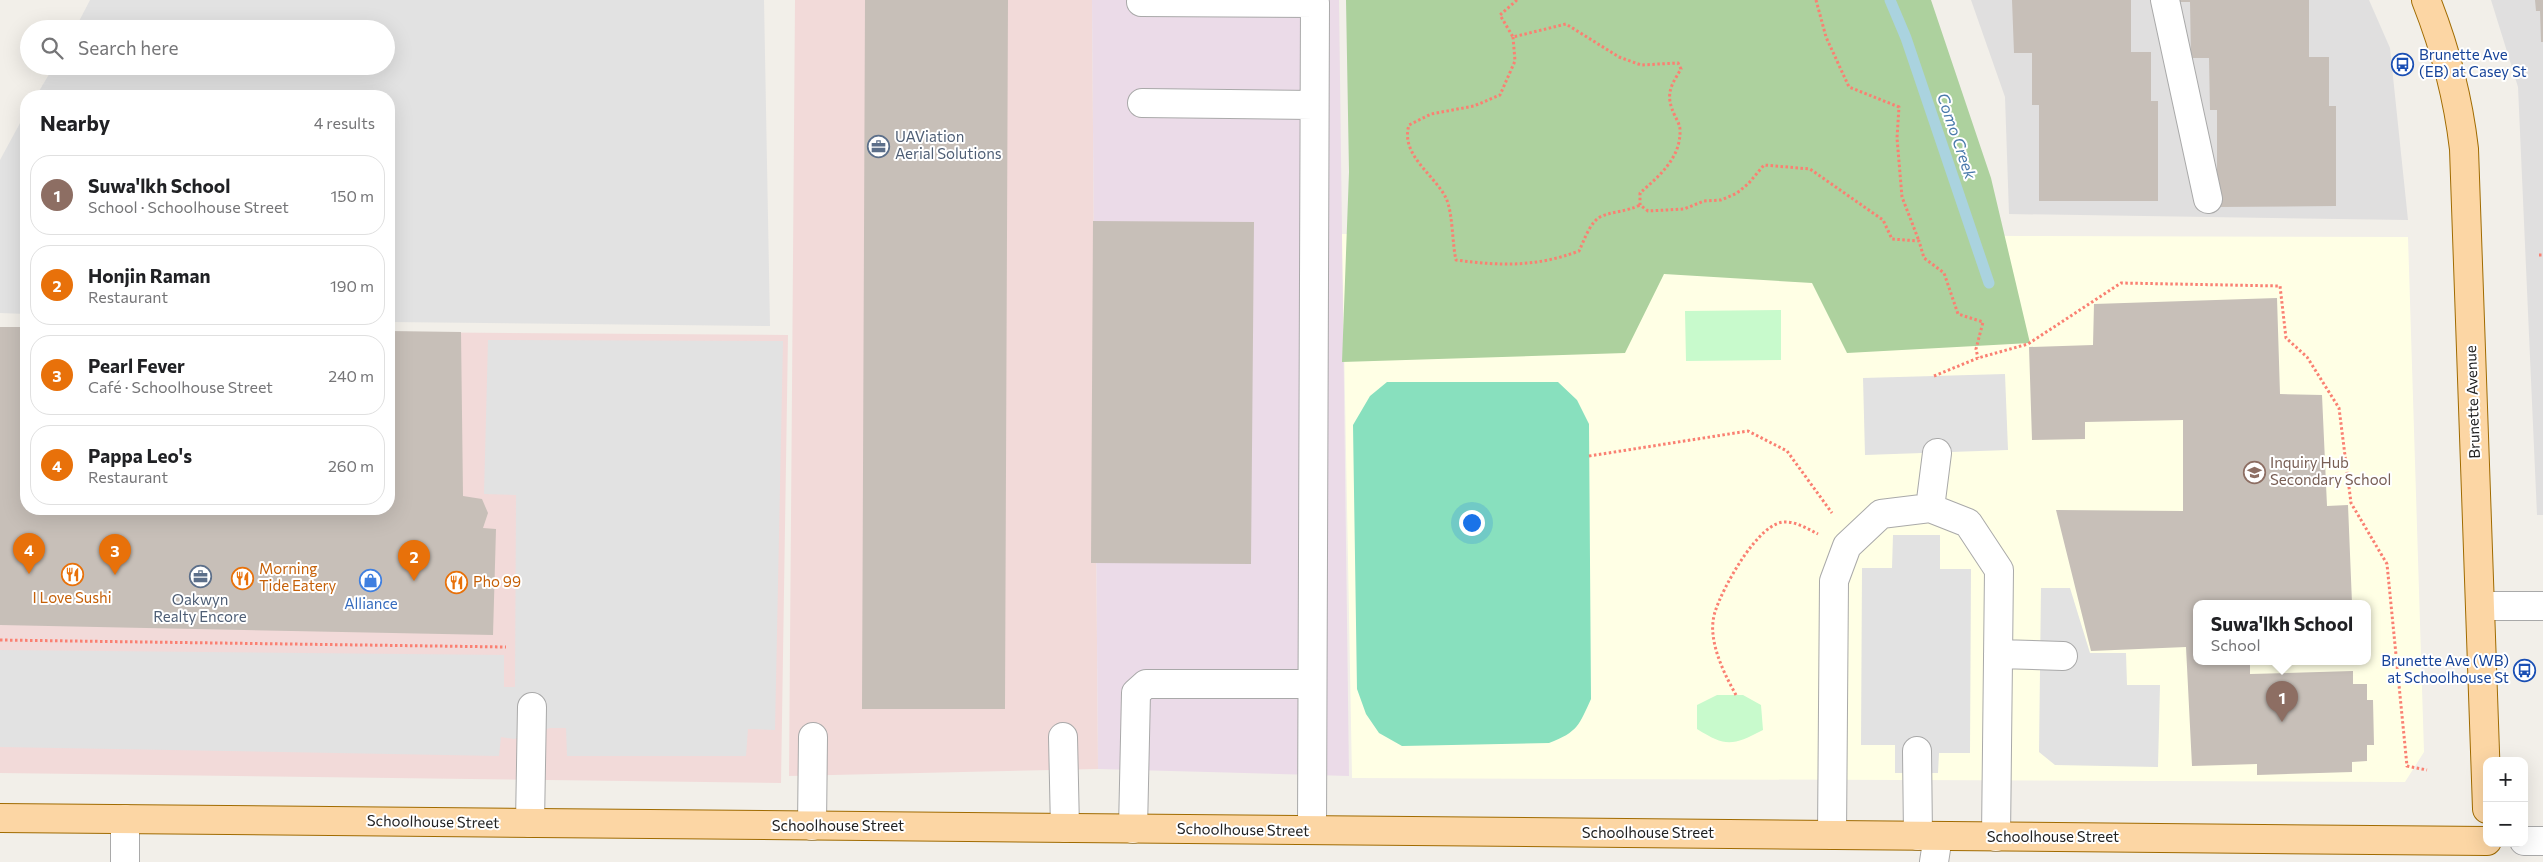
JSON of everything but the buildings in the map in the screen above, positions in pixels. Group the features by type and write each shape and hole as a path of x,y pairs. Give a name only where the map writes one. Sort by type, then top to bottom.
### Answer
{"main road":[{"name":"Brunette Avenue","path":"2426,0 2454,87 2464,149 2487,802"},
{"name":"Schoolhouse Street","path":"0,818 1832,835 1930,845 1996,836 2483,842"},
{"path":"2487,847 2488,862"}],"street":[{"path":"2165,0 2208,199"},
{"path":"1141,2 1315,3 1313,105 1312,830"},
{"path":"1142,103 1313,105"},
{"path":"1930,508 1937,453"},
{"path":"1832,835 1834,581 1846,546 1881,514 1930,508 1968,523 1999,570 1996,836"},
{"path":"2480,606 2543,606"},
{"path":"1998,654 2063,656"},
{"path":"1133,829 1136,693 1146,684 1312,684"},
{"path":"530,823 532,707"},
{"path":"812,826 813,737"},
{"path":"1063,737 1065,828"},
{"path":"1917,751 1930,845"},
{"path":"125,820 125,862"},
{"path":"2528,841 2543,841"}],"path":[{"path":"1517,0 1500,15 1514,37 1515,62 1500,95 1474,106 1431,114 1409,125 1406,136 1410,152 1433,178 1447,200 1456,260 1490,264 1529,264 1557,259 1579,252 1594,223 1601,216 1626,212 1640,205"},
{"path":"1816,0 1826,38 1849,87 1899,108 1898,138 1902,197 1924,258 1944,273 1958,314 1983,322 1976,349 1978,358"},
{"path":"1514,37 1566,24 1619,57 1641,65 1678,63 1681,69 1669,93 1672,110 1681,129 1676,153 1664,170 1640,193 1640,205"},
{"path":"1640,205 1648,211 1684,209 1704,201 1721,200 1736,193 1764,165 1810,169 1882,220 1892,239 1919,241"},
{"path":"1934,376 1978,358 2028,344 2121,283 2280,286 2286,338 2307,357 2339,408 2351,503 2387,564 2407,766 2427,770"},
{"path":"1589,456 1748,431 1788,451 1837,520"},
{"path":"1736,695 1724,674 1713,635 1714,613 1733,573 1765,530 1784,521 1804,526 1824,538"},
{"path":"0,640 506,647"}],"shaded area":[{"path":"90,0 764,0 770,326 395,322 395,90 40,90 49,75 395,75 395,20 80,20"},
{"path":"795,0 1092,0 1098,769 789,776"},
{"path":"1092,0 1339,0 1349,776 1098,769"},
{"path":"1971,0 2369,0 2390,48 2408,220 2009,214 2005,97"},
{"path":"2491,0 2543,0 2543,515 2537,515 2518,87"},
{"path":"20,123 20,314 0,313 0,160"},
{"path":"1342,234 2408,237 2424,752 2405,782 1352,778"},
{"path":"0,329 20,329 20,515 395,515 395,332 788,335 781,783 0,773"},
{"path":"488,340 783,341 775,730 748,729 746,756 567,756 566,728 550,728 514,739 501,737 499,756 0,747 0,650 504,655 504,687 515,687 516,495 484,494"},
{"path":"2005,374 2008,450 1865,455 1863,378"},
{"path":"1893,535 1940,535 1940,569 1971,569 1970,753 1939,753 1938,773 1895,773 1895,745 1861,745 1862,568 1892,568"},
{"path":"2041,588 2070,588 2090,653 2126,653 2127,685 2160,685 2158,767 2055,765 2039,752"}],"green space":[{"path":"1346,0 1931,0 1991,178 2030,343 1847,353 1812,283 1664,274 1625,353 1342,362 1349,172"},
{"path":"1781,310 1781,360 1686,361 1685,311"},
{"path":"1387,382 1558,382 1577,400 1589,424 1591,699 1576,727 1559,739 1549,743 1402,746 1379,733 1366,714 1357,689 1353,425 1370,396"},
{"path":"1717,695 1743,695 1761,705 1763,730 1744,739 1729,742 1715,739 1697,729 1697,705"}],"waterway":[{"name":"Como Creek","path":"1890,0 1906,38 1989,283"}],"place":[{"name":"Brunette Ave (EB) at Casey St","path":"2403,64"},
{"name":"UAViation Aerial Solutions","path":"879,146"},
{"name":"Inquiry Hub Secondary School","path":"2254,472"},
{"name":"Pappa Leo's","path":"29,574"},
{"name":"I Love Sushi","path":"72,575"},
{"name":"Pearl Fever","path":"115,575"},
{"name":"Oakwyn Realty Encore","path":"200,577"},
{"name":"Morning Tide Eatery","path":"243,578"},
{"name":"Alliance","path":"371,581"},
{"name":"Honjin Raman","path":"414,581"},
{"name":"Pho 99","path":"457,582"},
{"name":"Brunette Ave (WB) at Schoolhouse St","path":"2525,670"},
{"name":"Suwa'lkh School","path":"2282,722"}]}
